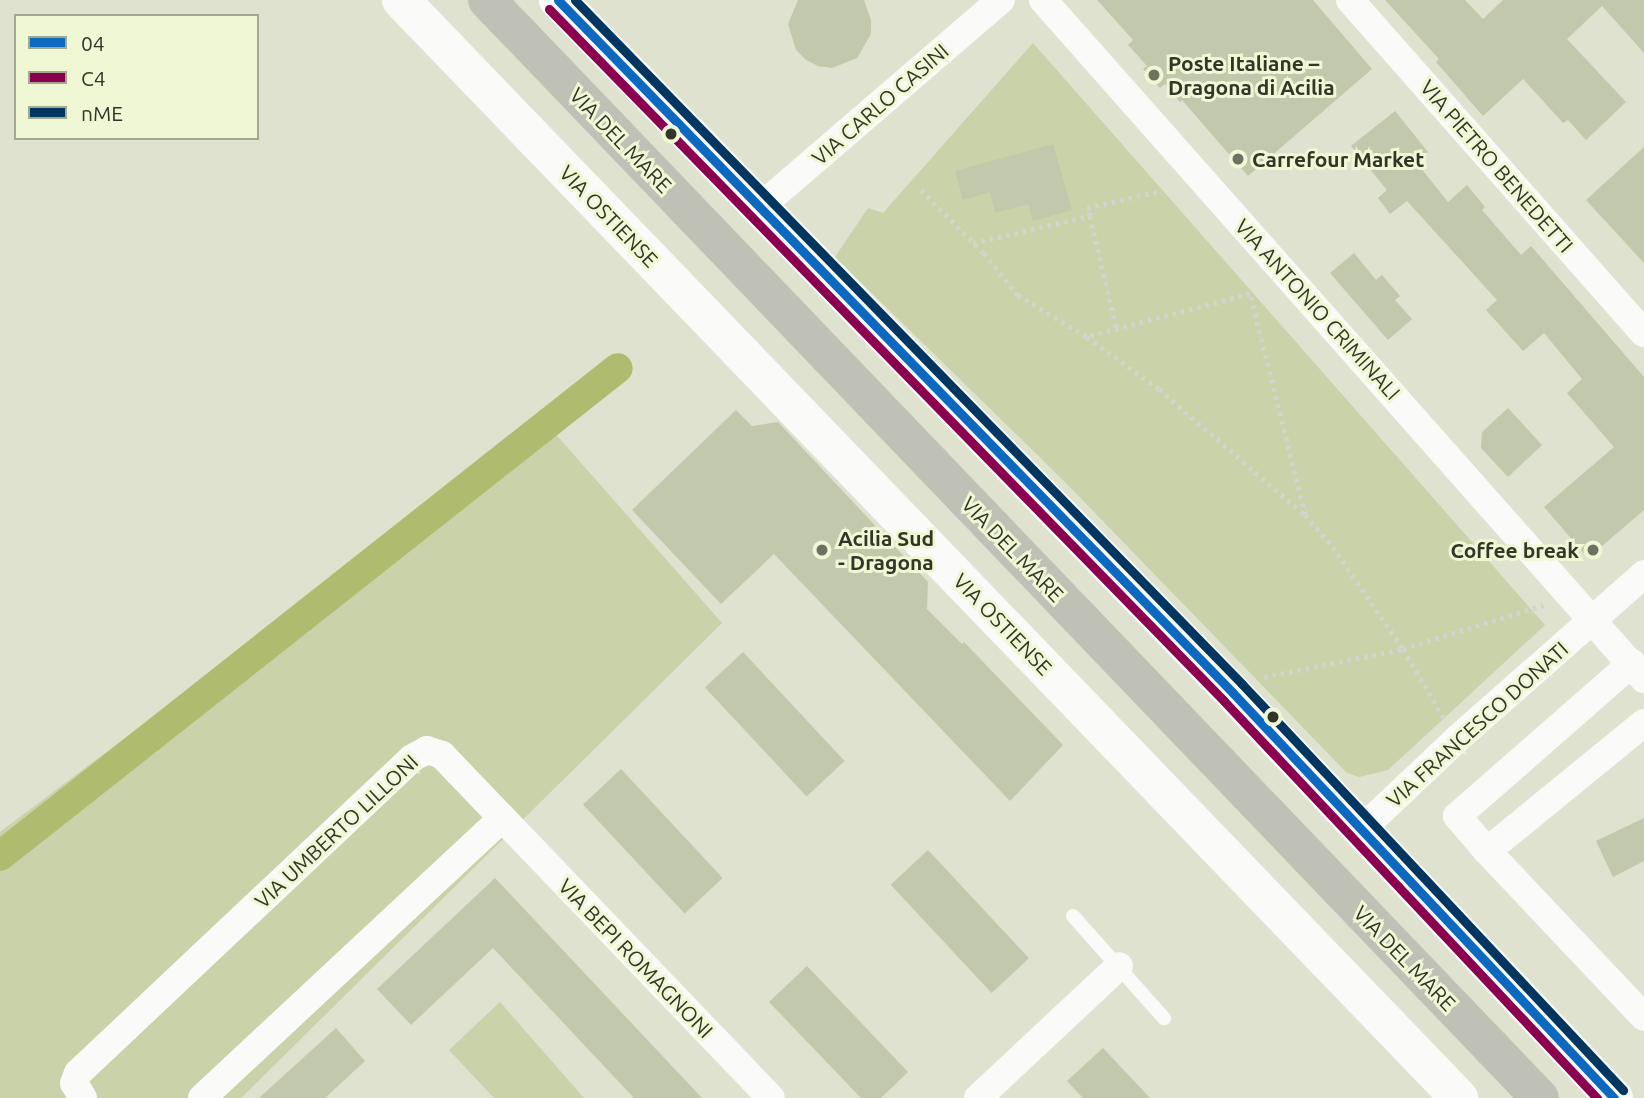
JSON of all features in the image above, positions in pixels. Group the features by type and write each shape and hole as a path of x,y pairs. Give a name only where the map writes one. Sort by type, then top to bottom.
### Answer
{"main road":[{"name":"VIA OSTIENSE","path":"401,0 1459,1098"},
{"name":"VIA DEL MARE","path":"486,0 1539,1098"},
{"path":"558,0 1233,693 1614,1098"}],"street":[{"name":"VIA CARLO CASINI","path":"759,208 1001,0"},
{"name":"VIA ANTONIO CRIMINALI","path":"1043,0 1592,619"},
{"name":"VIA PIETRO BENEDETTI","path":"1350,0 1644,333"},
{"name":"VIA FRANCESCO DONATI","path":"1362,829 1456,740 1644,574"},
{"path":"1592,619 1638,671 1457,816 1644,1017"},
{"path":"1487,851 1644,723"},
{"name":"VIA UMBERTO LILLONI","path":"83,1098 76,1089 78,1073 419,753 426,750 442,755 502,818"},
{"path":"202,1098 502,818"},
{"name":"VIA BEPI ROMAGNONI","path":"502,818 771,1098"},
{"path":"978,1098 1119,965"}],"lane":[{"path":"1073,916 1164,1017"}],"path":[{"path":"921,190 974,243 1018,295 1087,337 1159,390 1305,515 1333,547 1403,649 1456,740"},
{"path":"1117,329 1087,208 1160,191"},
{"path":"974,243 1090,216"},
{"path":"1087,337 1250,294 1305,515"},
{"path":"1233,693 1253,679 1403,649 1538,609 1564,586"}],"green space":[{"path":"1033,43 1545,625 1388,770 1359,777 1347,773 1063,480 835,257 868,208 883,213"},
{"path":"545,422 722,623 241,1098 0,1098 0,832"},
{"path":"500,1002 584,1098 494,1098 449,1050"}],"building":[{"path":"798,0 864,0 871,20 871,34 857,58 832,68 818,66 806,60 796,50 788,24"},
{"path":"1097,0 1313,0 1372,69 1248,176 1182,100 1180,102 1165,84 1160,88 1143,69 1147,66 1128,45 1133,40"},
{"path":"1385,0 1465,0 1483,19 1503,0 1644,0 1644,53 1602,6 1567,39 1626,102 1586,140 1568,120 1563,123 1523,79 1483,116 1436,62 1439,59"},
{"path":"1395,111 1428,152 1416,162 1448,202 1467,185 1485,207 1482,210 1521,255 1531,246 1644,377 1644,510 1588,558 1544,507 1614,447 1567,393 1582,379 1544,333 1523,351 1486,310 1497,300 1407,201 1390,214 1378,198 1387,190 1351,146"},
{"path":"1053,144 1072,210 1033,221 1028,204 995,213 990,192 963,200 955,171"},
{"path":"1644,147 1644,263 1586,200"},
{"path":"1354,253 1376,280 1382,275 1400,296 1395,300 1412,319 1388,340 1330,273"},
{"path":"1508,408 1542,445 1508,477 1481,448 1482,432"},
{"path":"736,410 752,426 778,422 928,582 927,609 962,644 964,642 1063,745 1010,801 774,554 721,604 632,510"},
{"path":"743,652 845,761 807,796 705,687"},
{"path":"621,769 723,878 685,913 583,804"},
{"path":"1644,818 1644,861 1613,877 1596,841"},
{"path":"928,850 1029,958 992,993 891,885"},
{"path":"495,878 702,1098 634,1098 493,948 411,1025 377,989"},
{"path":"807,966 908,1072 881,1098 861,1098 769,1002"},
{"path":"336,1028 365,1061 325,1098 259,1098"},
{"path":"1103,1048 1150,1098 1083,1098 1067,1081"}],"waterway":[{"path":"0,856 618,368"}],"transit line":[{"name":"04","path":"558,0 1233,693 1614,1098"},
{"name":"nME","path":"575,0 1242,684 1623,1090"},
{"name":"C4","path":"549,9 1224,701 1597,1098"}],"place":[{"name":"Poste Italiane – Dragona di Acilia","path":"1154,75"},
{"name":"Carrefour Market","path":"1238,159"},
{"name":"Acilia Sud - Dragona","path":"822,550"},
{"name":"Coffee break","path":"1593,550"}]}
